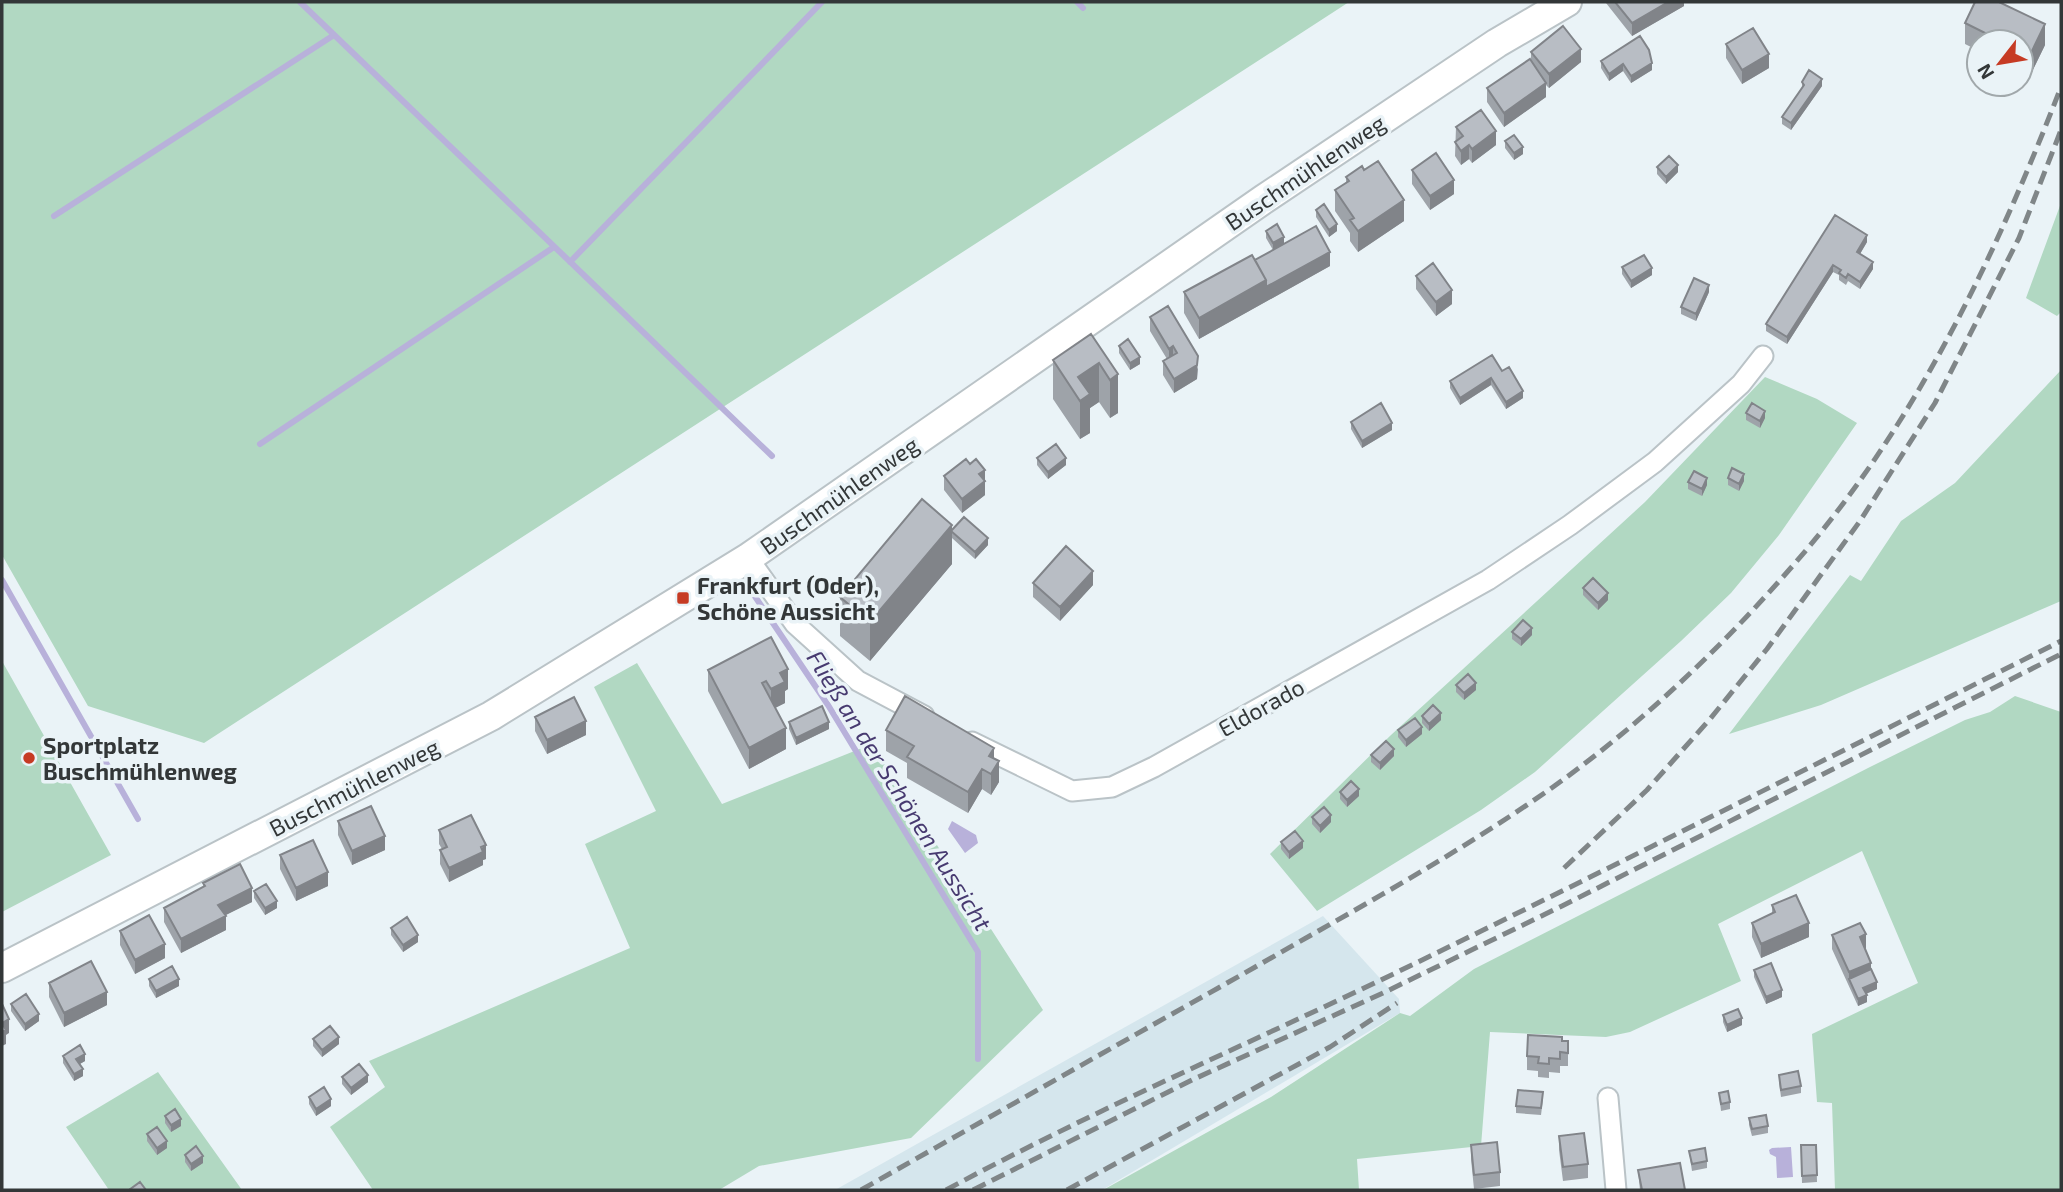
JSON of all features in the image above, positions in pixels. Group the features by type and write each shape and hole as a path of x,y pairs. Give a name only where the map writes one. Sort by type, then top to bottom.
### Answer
{"street":[{"name":"Buschmühlenweg","path":"2,968 491,716 748,558 1264,199 1497,43 1567,2"},
{"name":"Eldorado","path":"748,558 795,624 858,681 1011,763 1072,791 1112,787 1488,580 1570,525 1655,462 1741,384 1763,356"},
{"path":"1608,1098 1616,1190"}],"shaded area":[{"path":"952,821 976,835 978,843 965,853 948,829"},
{"path":"1323,916 1399,999 1400,1013 1102,1190 835,1190"},
{"path":"1791,1147 1793,1177 1777,1178 1776,1157 1770,1154 1769,1150"}],"green space":[{"path":"2,2 1349,2 204,743 88,706 2,555"},
{"path":"2061,203 2061,312 2057,316 2026,298"},
{"path":"2061,370 2061,601 1821,705 1729,734 1850,575 1861,581 1901,521 1955,483"},
{"path":"1765,377 1817,399 1857,423 1779,535 1731,593 1535,772 1481,810 1317,911 1270,854 1391,735 1645,502"},
{"name":"Sportplatz Buschmühlenweg","path":"2,661 111,855 2,912"},
{"path":"637,663 722,804 872,744 1043,1010 911,1138 759,1166 719,1190 373,1190 330,1127 385,1087 369,1061 630,948 585,844 656,811 594,687"},
{"path":"2015,696 2061,712 2061,1190 1835,1190 1832,1103 1817,1102 1812,1034 1918,983 1862,851 1718,924 1741,981 1630,1032 1606,1037 1490,1032 1481,1146 1357,1159 1359,1190 1103,1190 1271,1097 1400,1013 1410,1016 1474,969 1870,767 1965,720 1990,712"},
{"path":"158,1072 242,1190 109,1190 66,1127"}],"building":[{"path":"1615,2 1668,2 1632,23"},
{"path":"1975,2 1999,2 2045,24 2035,45 2035,28 1975,28 1965,23"},
{"path":"1563,26 1581,49 1549,74 1531,52"},
{"path":"1753,28 1769,54 1742,70 1726,44"},
{"path":"1640,36 1649,50 1652,63 1631,76 1623,64 1609,74 1601,61"},
{"path":"1530,59 1546,83 1504,113 1487,88"},
{"path":"1809,70 1822,79 1791,123 1782,117 1804,85 1802,82"},
{"path":"1481,110 1496,131 1472,149 1469,145 1461,151 1455,142 1463,136 1456,127"},
{"path":"1514,135 1523,147 1514,153 1505,141"},
{"path":"1436,153 1454,180 1430,196 1412,170"},
{"path":"1669,156 1678,165 1666,177 1657,167"},
{"path":"1378,161 1404,200 1358,231 1350,220 1354,218 1335,190 1349,181 1346,177 1362,166 1364,170"},
{"path":"1324,204 1337,224 1329,230 1316,210"},
{"path":"1835,215 1867,235 1857,252 1873,262 1860,282 1848,274 1846,278 1839,273 1841,270 1833,265 1787,337 1766,324"},
{"path":"1277,224 1284,237 1273,243 1266,231"},
{"path":"1316,226 1330,252 1266,287 1266,280 1255,260"},
{"path":"1252,255 1266,280 1199,318 1184,292"},
{"path":"1644,255 1652,268 1631,281 1622,267"},
{"path":"1433,263 1452,290 1436,302 1416,276"},
{"path":"1694,278 1709,285 1696,314 1681,307"},
{"path":"1168,306 1198,356 1197,365 1174,379 1163,361 1177,353 1173,346 1169,349 1150,317"},
{"path":"1091,334 1118,374 1110,380 1099,363 1078,377 1090,394 1080,401 1053,360"},
{"path":"1128,339 1140,357 1130,363 1119,346"},
{"path":"1492,355 1502,371 1509,367 1523,391 1506,402 1491,378 1460,398 1450,381"},
{"path":"1381,403 1392,423 1362,441 1351,422"},
{"path":"1752,403 1765,411 1760,421 1746,413"},
{"path":"1056,444 1066,458 1048,472 1037,458"},
{"path":"966,459 970,464 976,459 985,470 979,474 985,481 962,499 944,476"},
{"path":"1732,468 1744,474 1739,484 1728,478"},
{"path":"1694,471 1707,478 1702,489 1688,482"},
{"path":"922,499 952,525 870,622 840,597"},
{"path":"964,517 988,538 975,552 951,531"},
{"path":"1066,546 1093,571 1060,607 1033,583"},
{"path":"1593,578 1608,593 1598,603 1583,588"},
{"path":"1523,620 1532,628 1521,639 1512,632"},
{"path":"771,637 788,669 780,673 785,682 771,689 766,681 762,683 786,728 749,748 708,670"},
{"path":"1468,674 1476,683 1464,693 1456,685"},
{"path":"905,696 994,748 989,756 999,761 991,774 982,769 968,792 907,757 914,746 886,730"},
{"path":"574,697 586,721 547,740 535,717"},
{"path":"1433,705 1441,713 1429,724 1422,716"},
{"path":"822,706 829,722 796,738 789,722"},
{"path":"1415,718 1422,727 1406,740 1398,730"},
{"path":"1386,741 1394,749 1380,763 1371,755"},
{"path":"1351,781 1359,789 1347,800 1340,792"},
{"path":"371,806 385,836 352,851 338,821"},
{"path":"1324,807 1331,815 1320,826 1312,817"},
{"path":"471,815 486,845 481,847 483,852 449,868 440,850 447,847 439,830"},
{"path":"1295,831 1303,841 1289,852 1281,842"},
{"path":"313,840 328,872 296,888 280,855"},
{"path":"240,864 252,888 218,905 226,916 181,939 164,908"},
{"path":"266,884 277,901 265,908 254,891"},
{"path":"1796,895 1809,923 1761,944 1752,923 1775,912 1772,905"},
{"path":"149,915 165,944 135,960 120,931"},
{"path":"407,917 418,935 403,945 391,928"},
{"path":"1860,923 1866,934 1860,937 1871,963 1849,972 1832,935"},
{"path":"91,961 107,992 64,1013 49,983"},
{"path":"1771,963 1782,990 1766,997 1754,970"},
{"path":"172,966 179,979 156,991 149,979"},
{"path":"1871,969 1877,982 1863,988 1867,995 1858,999 1849,979"},
{"path":"26,994 39,1014 25,1024 11,1004"},
{"path":"2,1004 9,1019 2,1023"},
{"path":"1738,1009 1742,1018 1727,1025 1723,1015"},
{"path":"330,1026 339,1037 322,1050 313,1039"},
{"path":"1528,1035 1562,1037 1562,1041 1568,1041 1568,1053 1560,1052 1560,1059 1549,1058 1549,1064 1538,1063 1539,1057 1527,1056"},
{"path":"80,1045 85,1054 76,1059 83,1069 74,1074 63,1056"},
{"path":"359,1064 368,1075 351,1088 342,1077"},
{"path":"1798,1071 1801,1086 1781,1090 1779,1075"},
{"path":"324,1087 331,1099 316,1109 309,1097"},
{"path":"1518,1090 1543,1092 1541,1108 1516,1106"},
{"path":"1728,1091 1730,1102 1721,1104 1719,1093"},
{"path":"175,1109 181,1119 171,1125 165,1116"},
{"path":"1766,1115 1768,1126 1752,1129 1749,1118"},
{"path":"157,1127 167,1141 157,1148 147,1134"},
{"path":"1584,1133 1588,1164 1563,1167 1559,1136"},
{"path":"1497,1142 1500,1172 1474,1175 1471,1145"},
{"path":"1801,1145 1816,1145 1817,1175 1802,1176"},
{"path":"196,1146 203,1156 191,1164 185,1155"},
{"path":"1705,1148 1707,1161 1692,1164 1689,1151"},
{"path":"1680,1163 1685,1190 1642,1190 1638,1170"},
{"path":"140,1182 146,1190 129,1190"}],"waterway":[{"path":"300,2 772,456"},
{"path":"570,262 822,2"},
{"path":"1077,2 1083,8"},
{"path":"54,216 334,35"},
{"path":"260,444 554,247"},
{"path":"2,580 138,819"},
{"name":"Fließ an der Schönen Aussicht","path":"754,595 828,705 978,952 978,1059"}],"railway":[{"path":"861,1190 1361,907 1478,837 1585,763 1677,685 1735,629 1834,516 1912,401 1946,341 2008,216 2061,87"},
{"path":"1564,868 1647,790 1710,719 1767,649 1860,521 1935,403 2019,238 2061,130"},
{"path":"946,1190 1107,1109 1379,981 2061,641"},
{"path":"973,1190 1192,1080 1383,993 1562,906 2061,654"},
{"path":"1067,1190 1330,1047 1397,1003"}],"place":[{"name":"Frankfurt (Oder), Schöne Aussicht","path":"683,598"},
{"name":"Sportplatz Buschmühlenweg","path":"29,758"}]}
